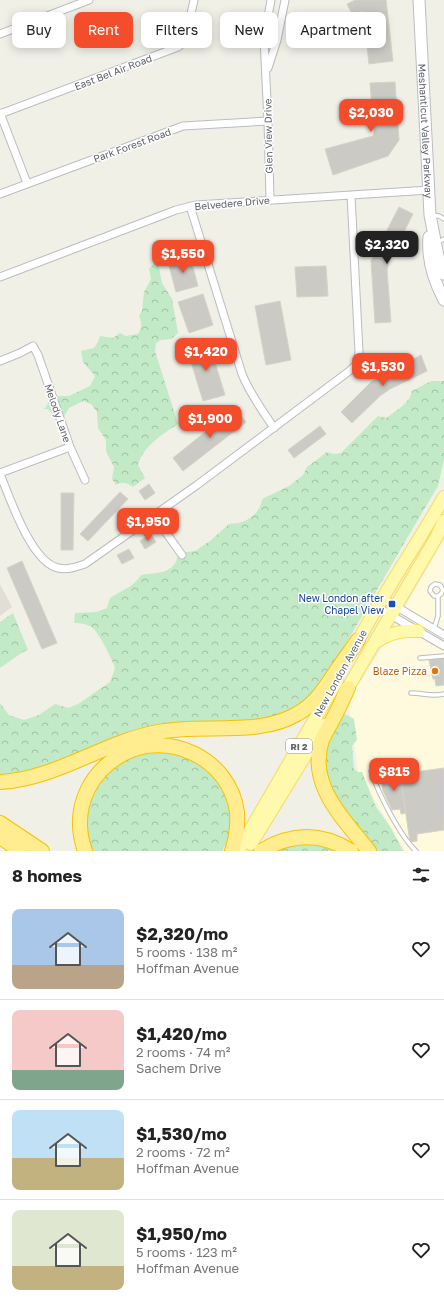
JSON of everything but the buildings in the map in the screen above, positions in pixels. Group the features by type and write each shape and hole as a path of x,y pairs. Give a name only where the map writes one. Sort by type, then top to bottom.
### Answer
{"highway":[{"path":"0,782 40,775 132,739 157,732 182,729 257,727 286,720 304,710 319,696 358,640"},
{"path":"348,688 322,742 319,770 323,788 329,799 369,851"},
{"path":"85,851 81,836 80,815 83,801 92,780 116,757 132,750 155,745 180,748 197,755 212,766 223,779 231,793 237,813 236,834 232,851"},
{"path":"0,823 42,851"},
{"path":"0,837 21,851"},
{"path":"261,851 281,841 305,837 322,838 351,851"}],"main road":[{"name":"New London Avenue","path":"238,851 330,693 358,640 444,497"},
{"name":"New London Avenue","path":"248,851 394,611 436,538 444,521"},
{"path":"436,538 444,527"},
{"path":"375,642 395,632 418,631"}],"street":[{"path":"0,34 89,0"},
{"name":"East Bel Air Road","path":"0,114 178,47 185,41 194,0"},
{"name":"Glen View Drive","path":"270,200 264,39 271,0"},
{"name":"Glen View Drive","path":"266,72 277,40 285,0"},
{"name":"Meshanticut Valley Parkway","path":"419,0 430,215 428,241 430,263 435,280 444,300"},
{"path":"0,114 27,183"},
{"name":"Park Forest Road","path":"0,194 183,126 268,121"},
{"name":"Belvedere Drive","path":"0,276 190,206 429,190"},
{"path":"70,447 0,473 29,538 43,559 58,568 73,568 85,564 154,516 348,372 356,364 359,352 352,195"},
{"path":"190,206 242,374 248,388 274,428"},
{"name":"Meshanticut Valley Parkway","path":"430,215 440,241 439,263 444,274"},
{"name":"Melody Lane","path":"0,361 33,346 43,368 70,447 85,480"},
{"path":"154,516 182,555"},
{"path":"380,603 444,635"},
{"path":"394,611 418,631 444,646"}],"lane":[{"path":"430,215 439,216 444,219"},
{"path":"434,629 438,616 438,596"},
{"path":"420,658 444,656"},
{"path":"411,693 418,693 428,696 438,696 444,694"},
{"path":"371,771 375,783 404,839 416,851"}],"shaded area":[{"path":"444,539 444,851 405,851 358,772 350,712 351,697 379,652"},
{"path":"0,584 12,607 0,616"}],"green space":[{"path":"158,262 162,283 172,299 178,333 171,339 161,340 156,343 155,351 178,424 154,441 144,452 138,465 145,478 133,487 125,483 116,485 112,479 114,467 106,451 106,440 98,428 97,412 91,404 83,401 69,408 60,423 48,409 43,409 46,407 52,396 69,396 90,386 95,376 83,362 81,351 94,348 100,336 113,338 120,333 126,336 138,334 141,327 139,316 142,311 144,292 151,279 149,268"},
{"path":"431,381 444,381 444,459 438,486 329,673 308,700 289,713 265,720 180,723 27,773 0,775 0,703 9,715 24,720 39,715 55,704 68,708 78,704 110,682 115,668 108,653 93,628 84,624 74,623 75,613 96,612 107,608 110,598 135,583 141,575 159,573 170,569 174,565 178,553 195,551 210,541 229,524 235,524 251,518 261,505 262,499 289,486 303,475 307,467 327,452 334,454 341,453 378,416 386,418 400,408 409,399 412,391"},
{"path":"13,613 28,650 0,668 0,622"},
{"path":"343,713 354,719 357,740 352,746 354,769 358,772 362,772 376,807 391,828 403,851 367,851 330,802 321,758"},
{"path":"156,745 213,767 238,821 222,851 85,851 86,795 104,768"},
{"path":"300,839 349,851 266,851"}],"place":[{"name":"New London after Chapel View","path":"392,604"},
{"name":"Blaze Pizza","path":"435,671"}]}
